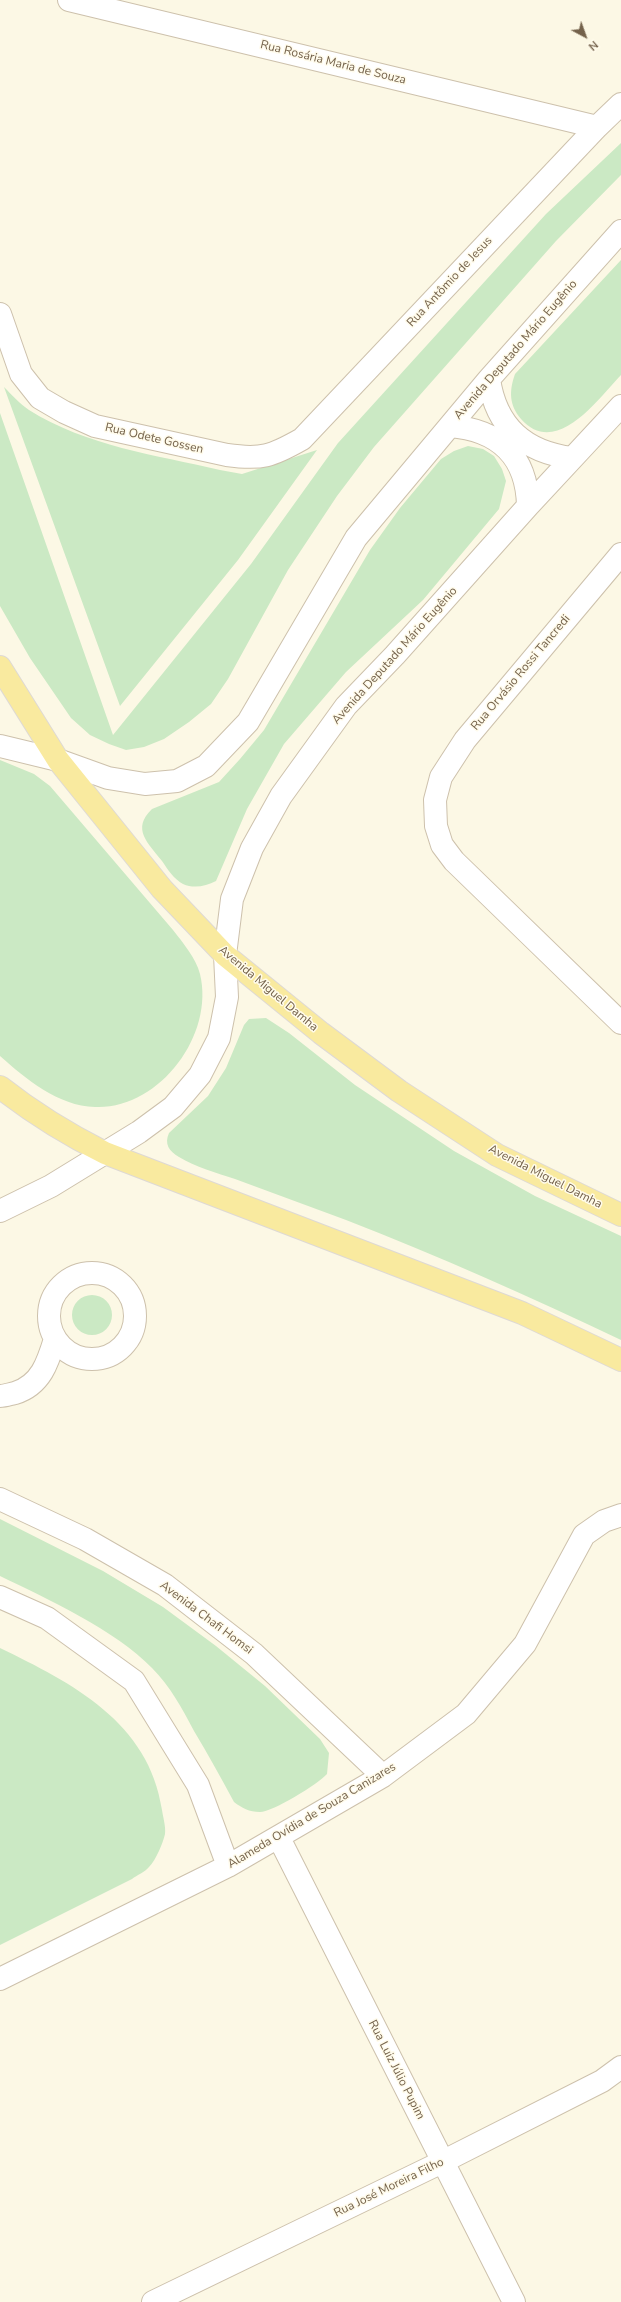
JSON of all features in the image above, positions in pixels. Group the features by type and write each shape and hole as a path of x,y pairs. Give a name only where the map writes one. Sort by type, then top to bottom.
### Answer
{"main road":[{"name":"Avenida Miguel Damha","path":"0,667 58,760 162,889 225,955 321,1032 399,1091 438,1117 497,1155 621,1215"},
{"path":"0,1087 30,1111 69,1135 105,1153 522,1313 621,1360"}],"street":[{"name":"Rua Rosária Maria de Souza","path":"69,0 597,127"},
{"name":"Rua Antômio de Jesus","path":"274,454 302,439 597,127 621,104"},
{"name":"Avenida Deputado Mário Eugênio","path":"0,746 58,760 108,778 145,784 177,781 206,766 248,722 356,538 489,379 621,230"},
{"name":"Rua Odete Gossen","path":"0,314 21,374 40,398 64,412 95,426 227,455 247,458 274,454"},
{"path":"489,379 497,410 517,436 533,448 552,455 572,458"},
{"name":"Avenida Deputado Mário Eugênio","path":"0,1210 51,1186 105,1153 173,1107 200,1075 219,1038 227,997 225,955 232,899 252,848 281,796 346,706 395,655 528,506 621,406"},
{"path":"450,426 466,427 483,432 498,440 510,452 518,463 524,477 528,506"},
{"name":"Rua Orvásio Rossi Tancredi","path":"621,554 465,740 441,777 435,800 436,826 442,845 454,861 621,1023"},
{"path":"86,1272 101,1273 114,1279 125,1288 132,1300 135,1315 133,1329 126,1342 115,1352 102,1358 88,1359 73,1355 55,1339 49,1326 48,1311 52,1298 60,1286 72,1277 86,1272"},
{"path":"0,1396 24,1390 37,1379 46,1366 55,1339"},
{"path":"46,1366 73,1355"},
{"name":"Avenida Chafi Homsi","path":"0,1499 85,1539 165,1585 254,1654 383,1776"},
{"name":"Alameda Ovídia de Souza Canizares","path":"0,1979 228,1866 279,1838 383,1776 466,1714 525,1644 584,1535 613,1518"},
{"path":"0,1597 47,1618 134,1681 198,1785 228,1866"},
{"name":"Rua Luiz Júlio Pupim","path":"279,1838 514,2302"},
{"name":"Rua José Moreira Filho","path":"153,2302 442,2162 602,2081 621,2067"}],"green space":[{"path":"621,143 621,175 556,241 374,447 337,496 288,570 228,679 211,704 189,722 164,739 144,747 126,750 90,735 71,718 30,658 0,606 0,413 113,735 251,564 338,443 546,214"},
{"path":"621,260 621,375 589,410 576,421 562,429 548,432 534,430 521,419 512,403 511,392 515,374"},
{"path":"4,387 29,410 74,432 122,448 220,470 242,474 317,450 238,560 120,706"},
{"path":"468,446 483,449 494,456 502,469 506,481 499,509 423,600 346,672 284,744 247,809 216,881 196,887 183,884 174,877 147,842 142,829 146,816 152,809 219,782 240,759 264,730 370,550 400,508 441,459 454,451"},
{"path":"0,760 34,774 50,786 173,930 196,962 200,974 202,998 199,1021 190,1044 177,1065 160,1083 140,1096 118,1105 95,1107 68,1102 43,1090 0,1056"},
{"path":"266,1018 289,1033 355,1085 454,1151 535,1196 621,1236 621,1340 450,1262 332,1215 199,1167 185,1161 170,1150 167,1144 169,1133 208,1096 226,1068 244,1025 249,1019"},
{"path":"96,1295 103,1298 109,1304 112,1315 111,1323 103,1332 96,1335 88,1335 81,1332 73,1323 72,1311 75,1304 84,1296"},
{"path":"0,1519 103,1571 163,1607 216,1646 265,1686 320,1739 329,1753 327,1774 295,1797 266,1811 256,1812 243,1808 234,1802 185,1714 164,1682 152,1668 137,1654 100,1628 59,1605 0,1576"},
{"path":"0,1648 27,1661 79,1691 103,1709 124,1729 141,1752 154,1779 165,1825 165,1834 157,1856 152,1864 143,1872 132,1879 0,1945"}]}
